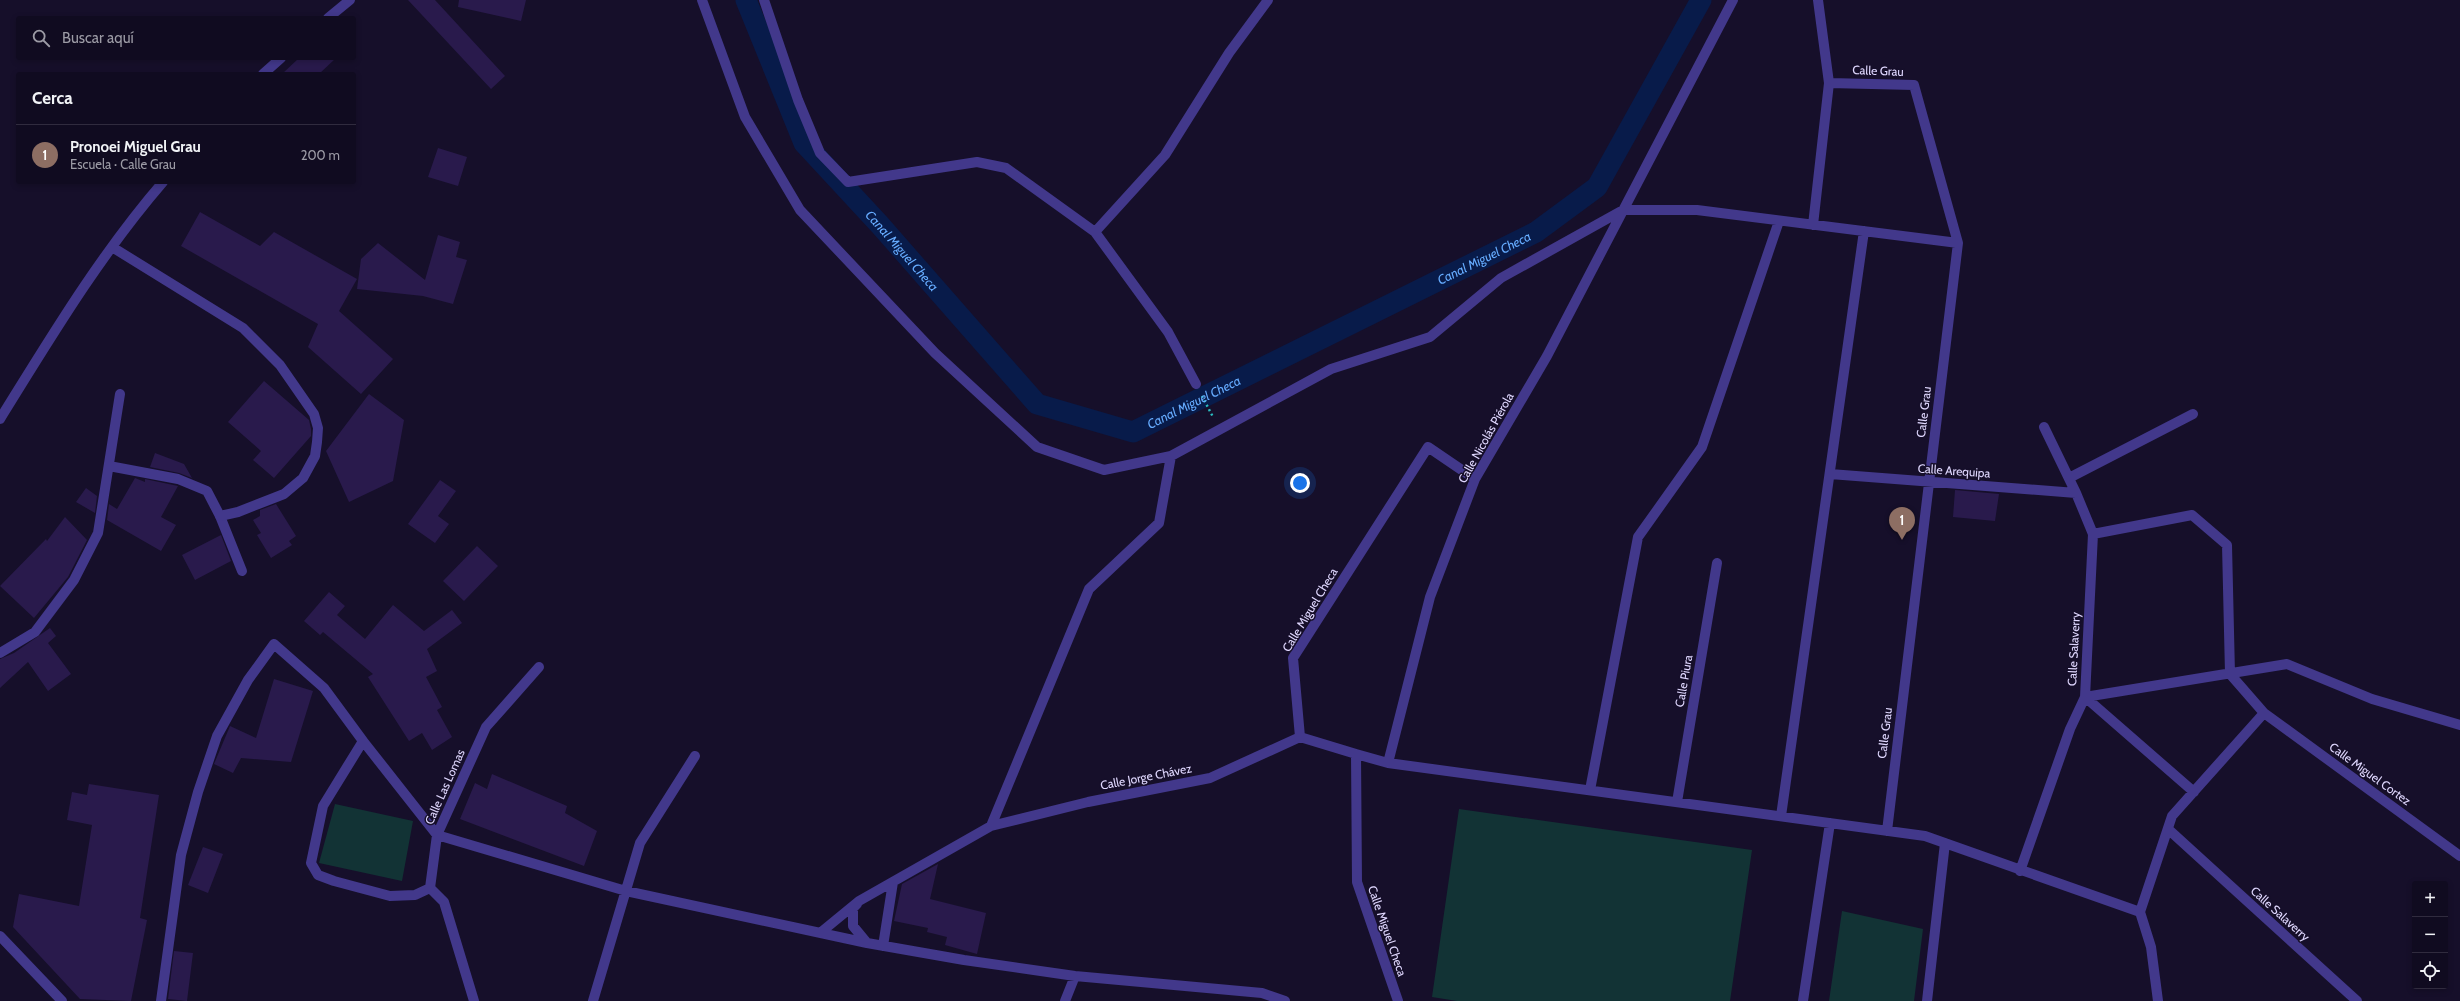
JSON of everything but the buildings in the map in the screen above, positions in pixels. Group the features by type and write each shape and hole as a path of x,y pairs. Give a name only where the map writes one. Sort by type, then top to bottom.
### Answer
{"street":[{"path":"330,16 349,0"},
{"path":"702,0 745,117 800,210 935,353 1037,447 1104,470 1171,456 1331,369 1430,337 1502,278 1623,210 1697,210 1958,243"},
{"path":"764,0 798,100 820,153 848,182 977,162 1006,168 1095,232 1168,332 1196,384"},
{"path":"1095,232 1165,155 1229,54 1268,0"},
{"name":"Calle Nicolás Piérola","path":"1388,763 1430,597 1475,479 1547,356 1733,0"},
{"path":"1813,225 1829,83 1818,0"},
{"path":"264,72 279,60"},
{"name":"Calle Grau","path":"1829,83 1914,85 1958,243 1886,831"},
{"path":"0,419 76,296 161,184"},
{"path":"1590,790 1638,537 1702,447 1779,221"},
{"path":"1781,816 1864,231"},
{"path":"112,247 243,328 280,365 314,414 318,428 315,456 303,478 284,494 238,512 220,516"},
{"path":"0,654 35,632 74,580 98,533 120,394"},
{"path":"2069,478 2193,414"},
{"name":"Calle Salaverry","path":"2020,871 2070,729 2085,697 2092,534 2076,493 2044,427"},
{"name":"Calle Miguel Checa","path":"1300,737 1293,658 1428,447 1475,479"},
{"path":"991,826 1089,589 1158,523 1171,456"},
{"path":"109,466 178,479 207,491 220,516 242,571"},
{"name":"Calle Arequipa","path":"1830,474 2076,493"},
{"path":"2092,534 2192,515 2227,545 2230,674"},
{"name":"Calle Piura","path":"1677,802 1717,564"},
{"path":"161,1001 181,855 198,792 217,736 248,680 274,644 324,688 363,741 437,835 626,891 867,943 1075,976 1262,993 1285,1001"},
{"path":"2085,697 2287,664 2372,700 2460,725"},
{"name":"Calle Las Lomas","path":"430,888 437,835 486,727 539,667"},
{"name":"Calle Miguel Cortez","path":"2230,674 2264,713 2460,856"},
{"path":"2085,697 2194,792"},
{"path":"2158,1001 2151,947 2140,912 2172,816 2264,713"},
{"path":"1300,737 1388,763 1925,836 2020,871 2140,912"},
{"name":"Calle Jorge Chávez","path":"820,933 859,901 991,826 1103,799 1210,778 1300,737"},
{"path":"363,741 323,806 311,862 318,875 390,896 415,895 430,888 444,902 474,1001"},
{"name":"Calle Miguel Checa","path":"1356,754 1357,882 1398,1001"},
{"path":"593,1001 640,843 695,756"},
{"path":"1803,1001 1830,823"},
{"name":"Calle Salaverry","path":"2168,830 2357,1001"},
{"path":"1927,1001 1945,843"},
{"path":"883,946 893,882"},
{"path":"859,901 853,908 853,926 867,943"},
{"path":"0,936 62,1001"},
{"path":"1065,1001 1075,976"}],"path":[{"path":"1196,384 1214,419"}],"green space":[{"path":"335,804 413,821 402,881 319,863"},
{"path":"1459,809 1752,850 1730,1001 1457,1001 1432,997"},
{"path":"1842,911 1923,929 1914,1001 1829,1001"}],"waterway":[{"name":"Canal Miguel Checa","path":"746,0 804,143 880,225 1037,404 1133,432 1536,232 1597,187 1701,0"}],"place":[{"name":"Pronoei Miguel Grau","path":"1902,540"}]}
